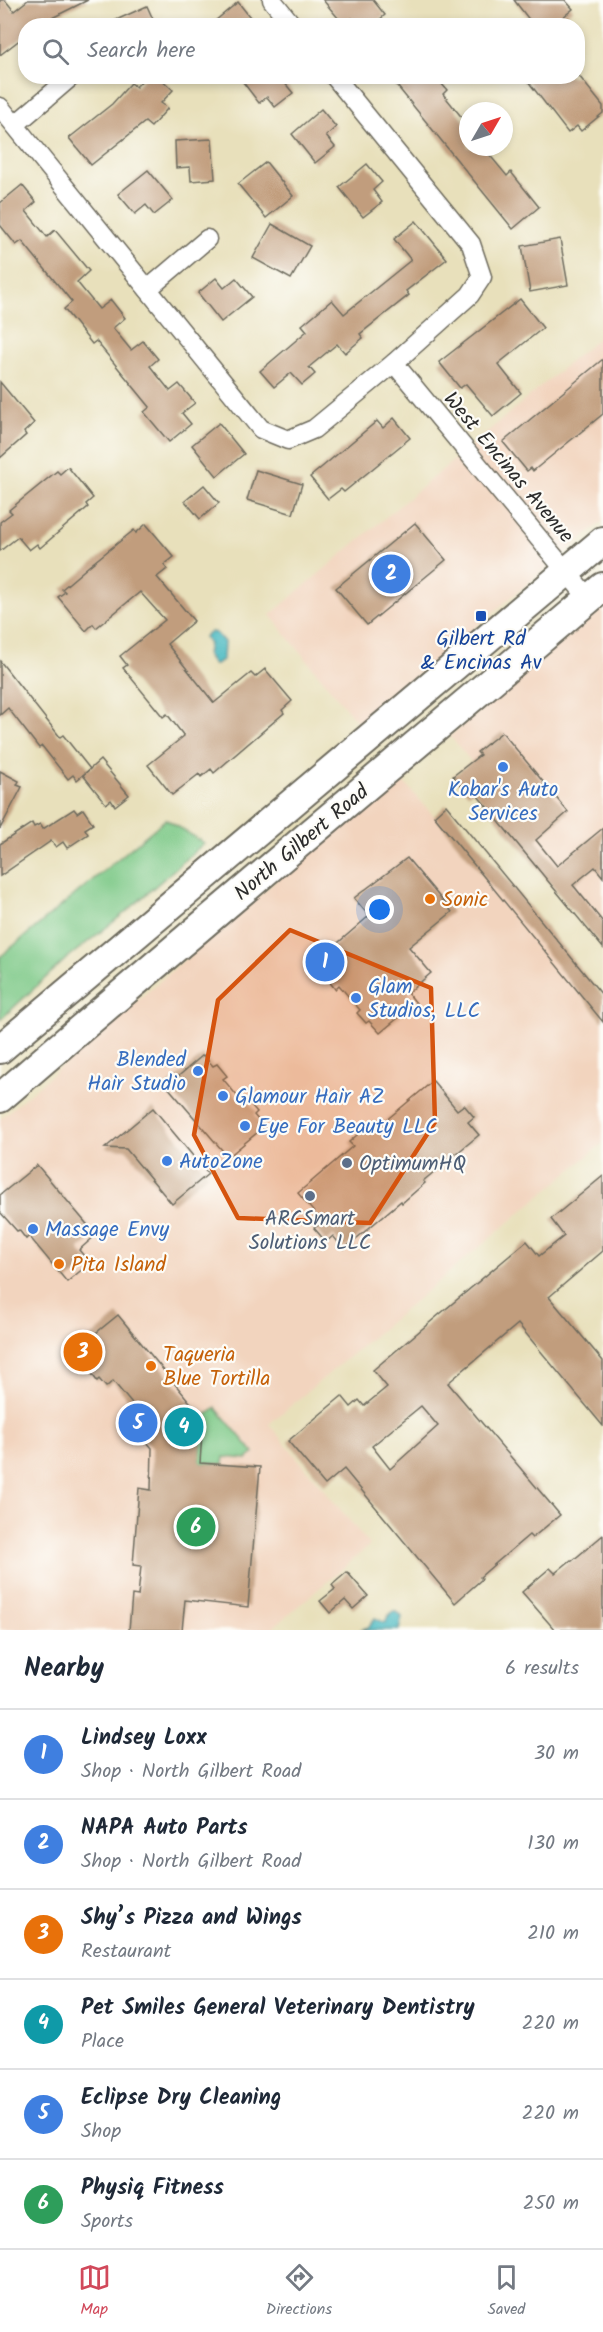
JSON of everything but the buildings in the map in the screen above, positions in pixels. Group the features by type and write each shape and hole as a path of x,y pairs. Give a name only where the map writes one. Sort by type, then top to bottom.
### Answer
{"main road":[{"name":"North Gilbert Road","path":"0,1050 603,541"},
{"name":"North Gilbert Road","path":"0,1098 224,905 512,666 596,593"},
{"path":"224,905 223,889 229,878 279,835 282,828 278,816"}],"street":[{"path":"272,0 287,18"},
{"path":"15,125 63,84"},
{"path":"0,107 261,429 288,440 314,429 394,363 470,295 482,277 471,244 341,84"},
{"path":"148,289 207,239"},
{"name":"West Encinas Avenue","path":"394,363 566,572 596,593"}],"highlighted area":[{"path":"290,930 431,988 435,1122 370,1223 238,1218 194,1135 218,1000"}],"shaded area":[{"path":"603,334 603,521 359,724 270,615"},
{"path":"603,607 603,922 450,736"},
{"path":"400,778 434,816 603,1022 603,1143 269,1424 370,1545 270,1630 0,1630 0,1119 306,855"}],"green space":[{"path":"166,819 204,843 126,912 66,959 0,1020 0,957"},
{"path":"216,1408 254,1453 247,1459 224,1457 223,1464 200,1463 203,1418"}],"water":[{"path":"211,632 216,633 224,642 223,659 216,664 213,664 207,655 209,643 204,637"},
{"path":"393,1612 397,1612 402,1617 399,1630 360,1630 369,1627 375,1618 385,1623"}],"place":[{"name":"NAPA Auto Parts","path":"391,574"},
{"name":"Gilbert Rd & Encinas Av","path":"481,616"},
{"name":"Kobar's Auto Services","path":"503,767"},
{"name":"Sonic","path":"430,899"},
{"name":"Lindsey Loxx","path":"325,962"},
{"name":"Glam Studios, LLC","path":"356,998"},
{"name":"Blended Hair Studio","path":"198,1071"},
{"name":"Glamour Hair AZ","path":"223,1096"},
{"name":"Eye For Beauty LLC","path":"245,1126"},
{"name":"AutoZone","path":"167,1161"},
{"name":"OptimumHQ","path":"347,1163"},
{"name":"ARCSmart Solutions LLC","path":"310,1196"},
{"name":"Massage Envy","path":"33,1229"},
{"name":"Pita Island","path":"59,1264"},
{"name":"Shy’s Pizza and Wings","path":"83,1352"},
{"name":"Taqueria Blue Tortilla","path":"151,1366"},
{"name":"Eclipse Dry Cleaning","path":"138,1423"},
{"name":"Pet Smiles General Veterinary Dentistry","path":"184,1427"},
{"name":"Physiq Fitness","path":"196,1527"}]}
